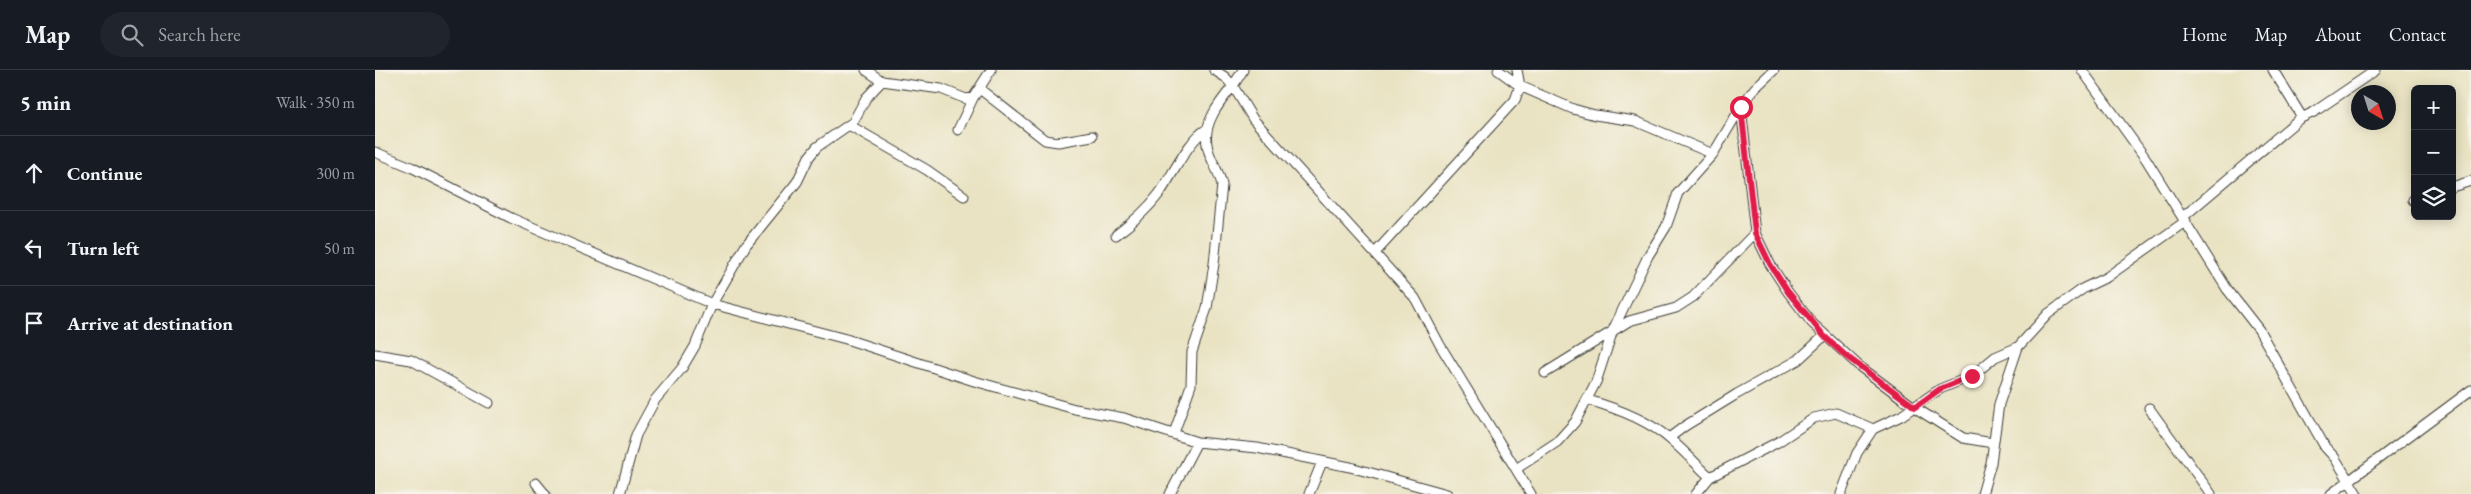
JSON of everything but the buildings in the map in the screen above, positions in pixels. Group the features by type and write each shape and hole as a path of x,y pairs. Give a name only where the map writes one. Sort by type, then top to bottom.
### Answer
{"street":[{"path":"866,70 882,81 941,89 966,99 973,98"},
{"path":"958,130 973,98 981,90 991,70"},
{"path":"1214,70 1225,74 1253,119 1420,306 1440,345 1531,494"},
{"path":"1174,433 1191,385 1192,352 1207,308 1215,254 1221,185 1220,174 1208,149 1207,129 1211,117 1243,70"},
{"path":"1498,70 1520,86 1585,113 1635,121 1713,154"},
{"path":"1375,254 1515,100 1520,86 1517,70"},
{"path":"1516,469 1557,442 1571,427 1588,400 1613,330 1648,256 1666,227 1678,193 1713,154 1741,107 1755,88 1774,70"},
{"path":"2082,70 2123,126 2185,219 2227,289 2259,330 2320,440 2357,494"},
{"path":"2273,70 2302,118"},
{"path":"1841,494 1857,453 1873,429 1915,407 1940,389 1972,376 1995,358 2018,347 2048,314 2084,288 2107,277 2185,219 2302,118 2376,70"},
{"path":"620,494 635,435 655,400 682,368 695,346 711,304 746,245 797,182 813,152 856,118 871,91 882,81"},
{"path":"981,90 1045,140 1059,142 1092,136"},
{"path":"1741,107 1755,233 1770,264 1788,292 1824,336 1846,356 1915,407 1963,438 1993,443"},
{"path":"849,125 913,161 964,196"},
{"path":"1117,235 1137,218 1157,196 1194,138 1207,129"},
{"path":"375,152 411,167 511,218 711,304 846,339 975,381 1075,408 1124,418 1197,442 1257,448 1350,467 1447,494"},
{"path":"2456,186 2471,181"},
{"path":"1545,373 1629,321 1676,308 1693,297 1755,233"},
{"path":"1669,438 1737,394 1794,363 1824,336"},
{"path":"1982,494 1991,464 1999,404 2018,347"},
{"path":"375,354 411,360 489,403"},
{"path":"2331,494 2471,390"},
{"path":"1588,400 1603,404 1642,421 1669,438 1710,477"},
{"path":"2149,408 2211,494"},
{"path":"1695,494 1710,477 1778,442 1807,422 1823,414 1832,412 1845,415 1873,429"},
{"path":"1170,494 1197,442"},
{"path":"1309,494 1321,462"},
{"path":"536,483 545,494"}],"route":[{"path":"1741,107 1755,233 1770,264 1788,292 1812,323 1846,356 1915,407 1940,389 1972,376"}]}
